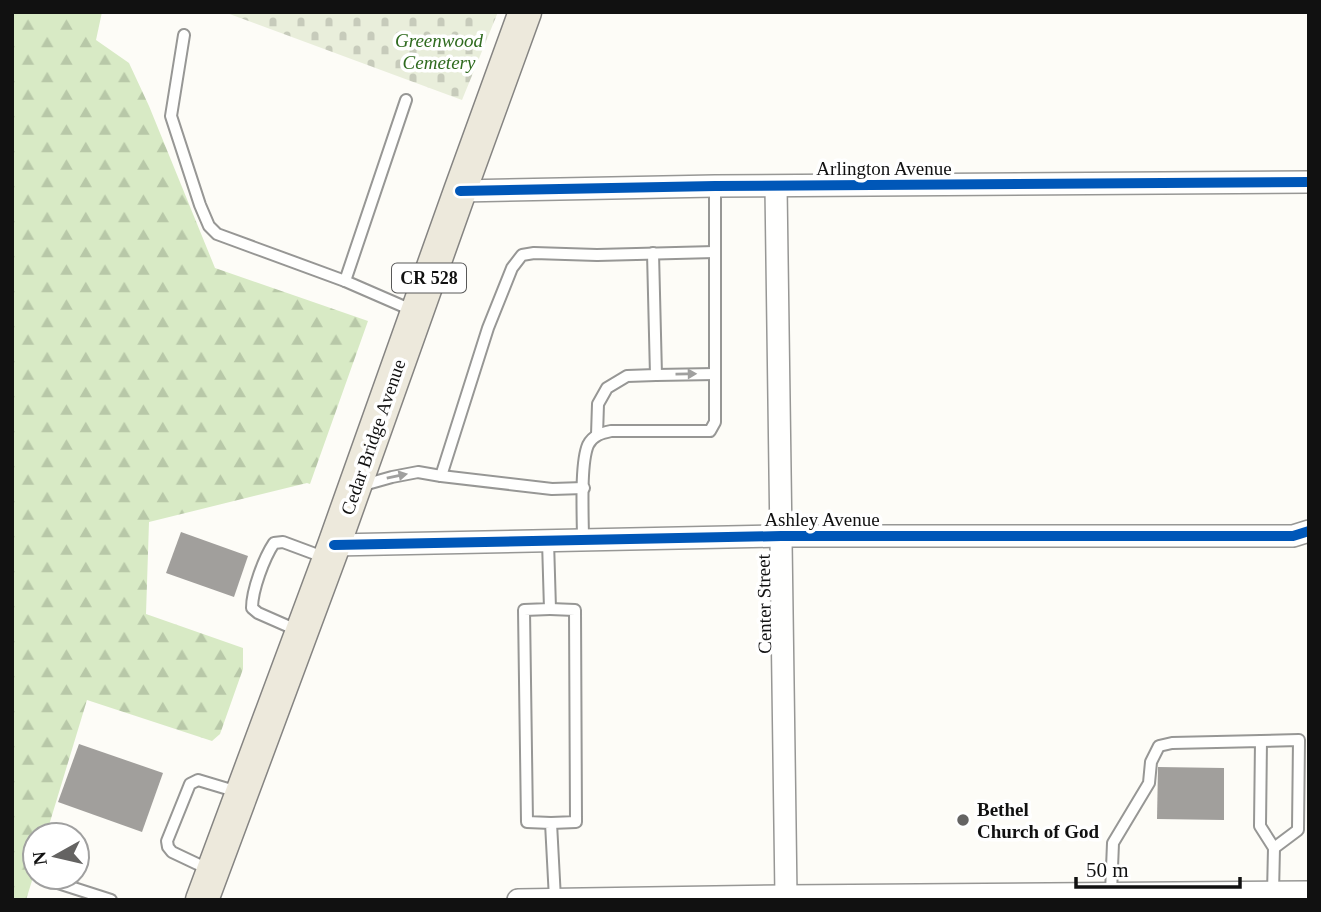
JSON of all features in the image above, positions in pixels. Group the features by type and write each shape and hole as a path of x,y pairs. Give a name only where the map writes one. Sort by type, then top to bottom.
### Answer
{"main road":[{"name":"Cedar Bridge Avenue","path":"207,885 331,552 525,12"}],"street":[{"name":"Arlington Avenue","path":"460,191 1309,182"},
{"name":"Center Street","path":"776,187 786,895"},
{"name":"Ashley Avenue","path":"331,552 548,541 781,537 1293,536 1309,531"},
{"path":"518,900 786,895 810,898 1082,897 1111,894 1195,897 1309,892"}],"lane":[{"path":"184,35 171,116 209,226 217,234 345,281 417,312"},
{"path":"345,281 406,100"},
{"path":"583,541 583,470 589,444 597,435 611,431 710,431 715,422 715,187"},
{"path":"441,477 488,328 512,268 522,256 534,253 597,255 715,252"},
{"path":"653,253 656,374"},
{"path":"597,435 598,404 607,388 627,376 715,374"},
{"path":"354,488 418,472 552,489 584,488"},
{"path":"548,541 550,610"},
{"path":"301,632 252,608 252,599 269,551 274,543 284,542 331,552"},
{"path":"524,610 575,610 576,822 551,823 527,822 524,610"},
{"path":"1111,894 1112,843 1149,783 1151,762 1159,746 1172,743 1299,740 1298,830 1274,848"},
{"path":"1261,741 1260,826 1274,848 1273,893"},
{"path":"207,885 168,848 167,841 190,784 194,781 241,793"},
{"path":"551,823 555,899"},
{"path":"83,891 111,900"}],"green space":[{"path":"12,12 102,12 96,40 129,63 215,268 368,321 310,484 149,522 146,614 243,648 243,669 220,734 212,741 87,700 50,821 21,821 21,891 29,891 26,900 12,900"},
{"name":"Greenwood Cemetery","path":"224,12 498,12 462,100"}],"building":[{"path":"181,532 248,556 234,597 166,573"},
{"path":"79,744 163,773 142,832 58,802"},
{"path":"1158,767 1224,768 1224,820 1157,819"}],"cycle path":[{"path":"460,191 715,186 1309,182"},
{"path":"334,545 781,536 1293,536 1309,531"}],"place":[{"name":"Bethel Church of God","path":"963,820"}]}
